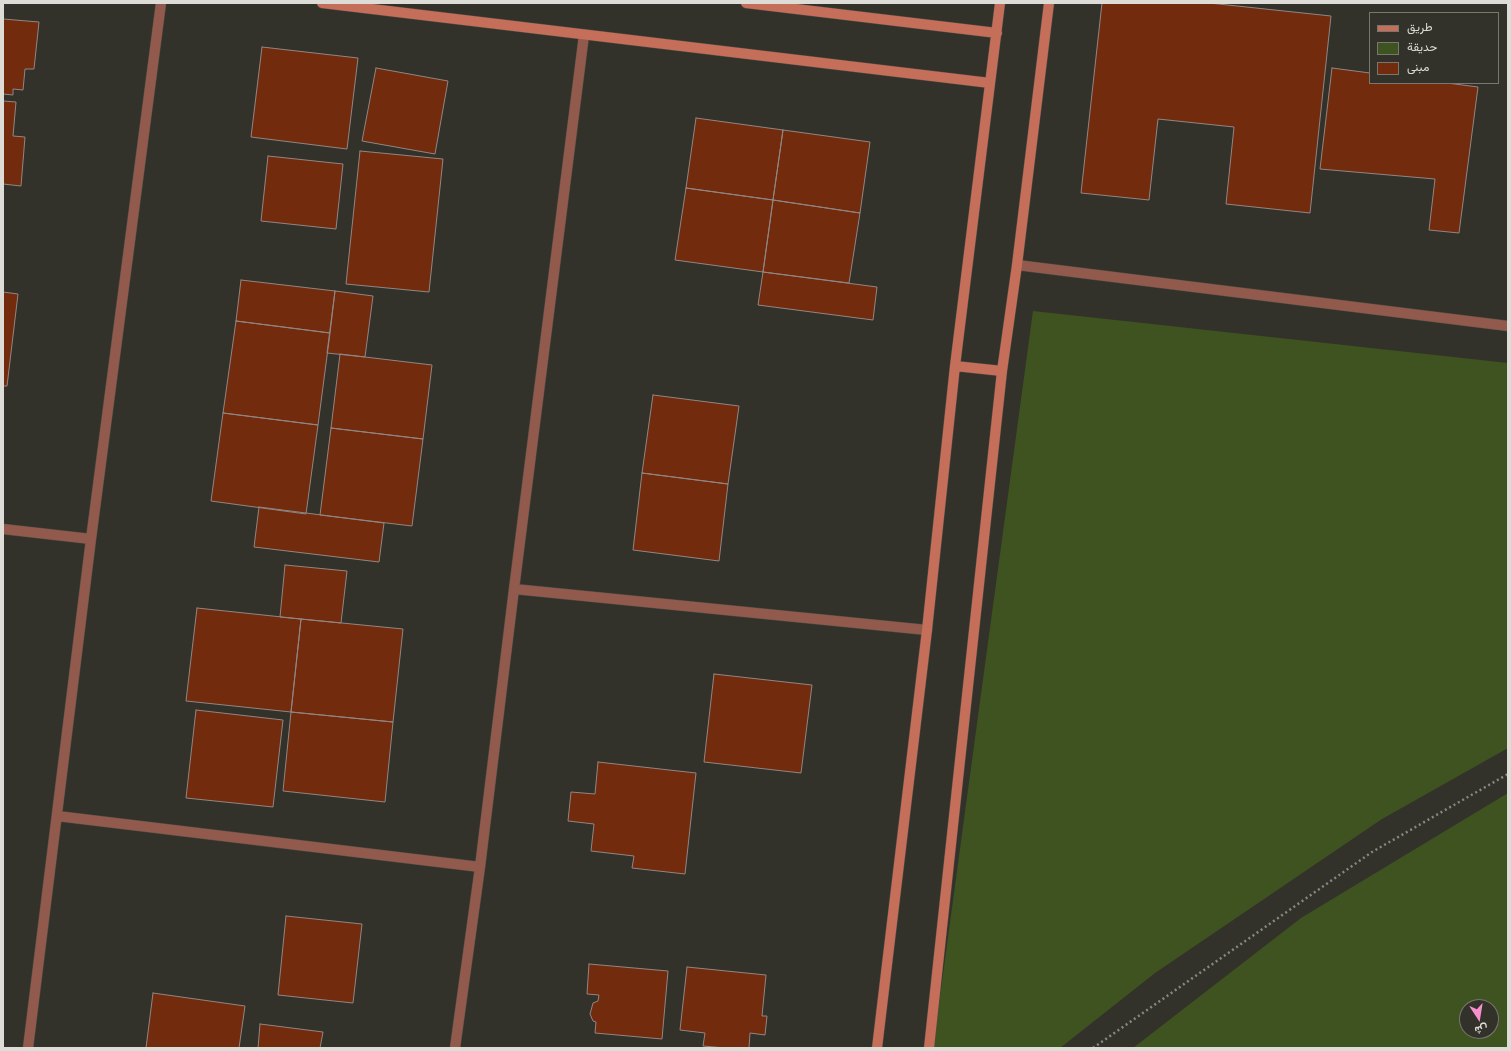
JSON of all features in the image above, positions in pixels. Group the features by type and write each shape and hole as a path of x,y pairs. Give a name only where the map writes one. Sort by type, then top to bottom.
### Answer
{"street":[{"path":"28,1048 91,539 162,3"},
{"path":"322,3 374,6 584,35 990,83"},
{"path":"746,3 997,33"},
{"path":"877,1048 927,630 955,366 1000,3"},
{"path":"929,1048 1002,371 1017,265 1049,3"},
{"path":"455,1048 480,867 584,35"},
{"path":"1017,265 1508,326"},
{"path":"955,366 1002,371"},
{"path":"3,530 91,539"},
{"path":"514,589 927,630"},
{"path":"57,816 480,867"}],"path":[{"path":"1093,1048 1372,852 1508,774"}],"green space":[{"path":"1033,311 1508,363 1508,748 1382,819 1155,973 1060,1048 933,1048"},
{"path":"1508,793 1508,1048 1133,1048 1301,918"}],"building":[{"path":"1102,3 1209,3 1331,16 1310,213 1226,204 1234,127 1158,119 1149,200 1081,193"},
{"path":"3,19 39,22 34,69 25,69 23,90 13,89 13,95 3,94"},
{"path":"262,47 358,58 347,149 251,137"},
{"path":"376,68 448,81 435,154 362,141"},
{"path":"1332,68 1369,73 1369,84 1455,84 1478,87 1459,233 1429,230 1435,179 1320,169"},
{"path":"3,101 16,102 13,136 25,137 21,186 3,184"},
{"path":"696,118 783,130 773,200 686,188"},
{"path":"783,130 870,142 860,213 773,200"},
{"path":"360,151 443,159 429,292 346,284"},
{"path":"268,156 343,164 336,229 261,221"},
{"path":"686,188 773,200 763,272 675,260"},
{"path":"773,200 860,213 849,283 763,272"},
{"path":"763,272 877,287 873,320 758,305"},
{"path":"241,280 335,291 330,333 236,321"},
{"path":"335,291 373,296 365,357 327,353"},
{"path":"3,292 18,294 7,386 3,386"},
{"path":"236,321 330,333 318,425 223,413"},
{"path":"340,354 432,365 423,439 331,428"},
{"path":"653,395 739,406 728,484 642,473"},
{"path":"223,413 318,425 306,514 211,501"},
{"path":"331,428 423,439 412,526 320,515"},
{"path":"642,473 728,484 719,561 633,550"},
{"path":"259,507 384,523 379,562 254,547"},
{"path":"285,565 347,571 341,623 280,617"},
{"path":"197,608 301,619 291,712 186,701"},
{"path":"301,619 403,629 393,722 291,712"},
{"path":"714,674 812,685 801,773 704,762"},
{"path":"196,710 283,720 273,807 186,798"},
{"path":"291,712 393,722 385,802 283,791"},
{"path":"598,762 696,773 685,874 632,868 634,856 591,851 594,824 568,821 571,792 595,794"},
{"path":"286,916 362,924 353,1003 278,995"},
{"path":"589,964 668,971 662,1039 595,1033 596,1022 593,1021 590,1014 593,1003 598,1001 599,995 587,994"},
{"path":"687,967 766,975 762,1016 767,1016 765,1035 750,1033 749,1048 725,1048 703,1046 705,1033 680,1030"},
{"path":"153,993 245,1006 239,1048 146,1048"},
{"path":"260,1024 323,1032 320,1048 258,1048"}]}
